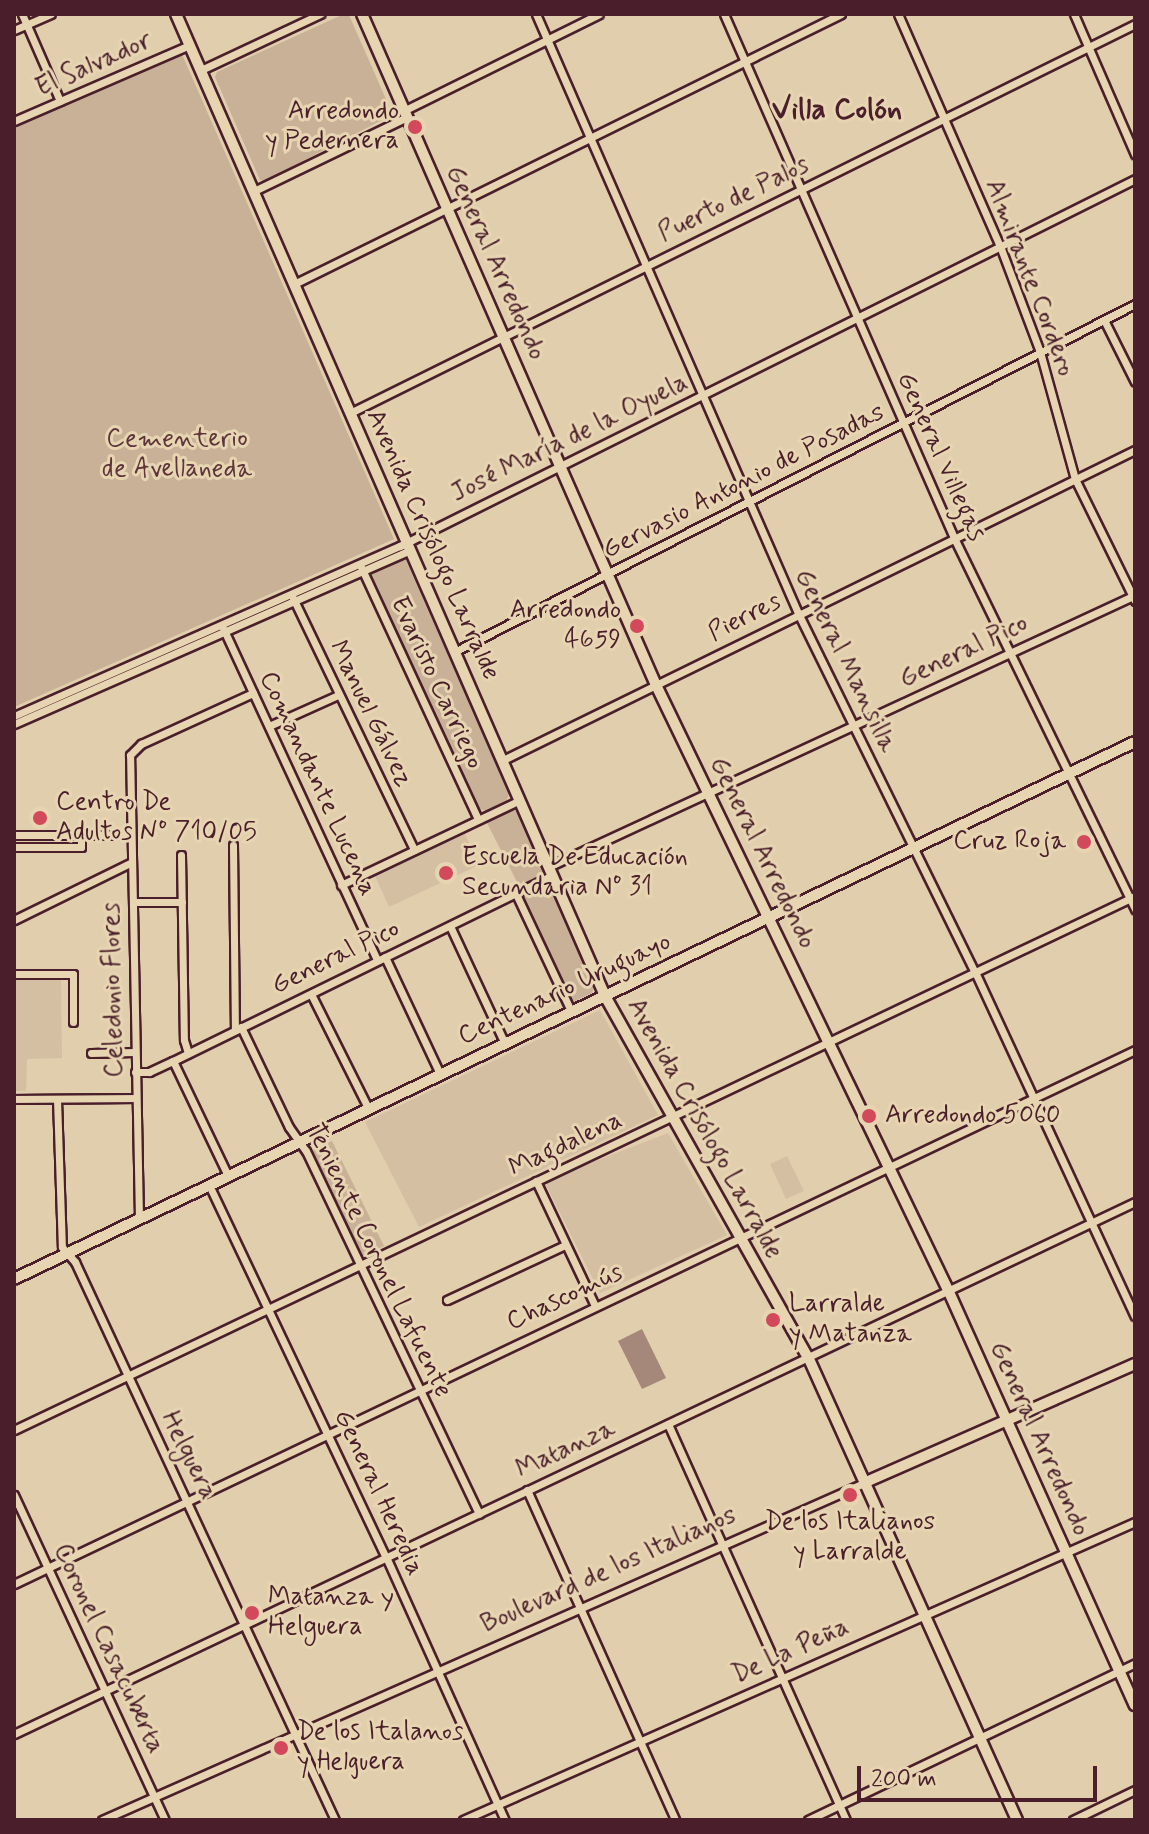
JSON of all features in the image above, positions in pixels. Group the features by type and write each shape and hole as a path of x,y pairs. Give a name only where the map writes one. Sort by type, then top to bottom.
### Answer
{"street":[{"path":"22,14 60,101"},
{"path":"14,30 51,14"},
{"name":"Avenida Crisólogo Larralde","path":"176,14 605,996 809,1359 1017,1820"},
{"path":"201,70 320,14"},
{"name":"General Arredondo","path":"362,14 656,685 949,1292 1135,1705"},
{"name":"General Mansilla","path":"536,14 798,613 975,972 1135,1316"},
{"path":"254,191 599,14"},
{"name":"General Villegas","path":"724,14 955,540 1133,897 1135,909"},
{"path":"294,284 841,14"},
{"name":"Almirante Cordero","path":"898,14 1000,246 1040,352 1075,479 1134,597"},
{"path":"1074,14 1135,154"},
{"name":"Puerto de Palos","path":"350,413 1135,24"},
{"name":"El Salvador","path":"14,121 190,45"},
{"name":"José María de la Oyuela","path":"14,724 408,546 560,466 1135,179"},
{"name":"Gervasio Antonio de Posadas","path":"456,651 1135,304"},
{"path":"1104,320 1135,382"},
{"name":"Pierres","path":"503,760 1135,450"},
{"name":"Evaristo Carriego","path":"360,567 478,819"},
{"name":"Manuel Gálvez","path":"292,597 414,850"},
{"name":"General Pico","path":"135,1072 149,1072 173,1061 516,894 550,871 708,792 1134,597"},
{"name":"José María de la Oyuela","path":"14,716 223,628"},
{"name":"Comandante Lucena","path":"223,628 341,885 440,1074"},
{"name":"Celedonio Flores","path":"139,1219 129,835 130,761 133,750 141,744 253,693"},
{"path":"269,726 338,695"},
{"name":"Centenario Uruguayo","path":"14,1279 1135,742"},
{"path":"341,885 520,800"},
{"path":"14,835 129,835"},
{"path":"14,847 81,847 81,835"},
{"name":"Teniente Coronel Lafuente","path":"233,845 238,1028 300,1142 479,1514"},
{"path":"181,855 184,1040 188,1053"},
{"path":"14,920 130,863"},
{"path":"516,894 571,1011"},
{"name":"Magdalena","path":"14,1430 1133,897"},
{"path":"133,902 182,902"},
{"path":"450,926 505,1044"},
{"path":"14,974 73,974 73,1022"},
{"path":"311,994 368,1108"},
{"name":"Chascomús","path":"14,1584 1135,1050"},
{"path":"91,1053 135,1052"},
{"path":"173,1061 228,1176"},
{"path":"14,1099 136,1098"},
{"name":"Helguera","path":"57,1099 60,1242 75,1262 335,1820"},
{"path":"536,1181 595,1306"},
{"name":"General Heredia","path":"209,1185 386,1557 505,1820"},
{"name":"Matanza","path":"14,1734 1135,1202"},
{"path":"447,1300 565,1245"},
{"name":"Boulevard de los Italianos","path":"102,1820 1135,1364"},
{"path":"668,1424 846,1820"},
{"path":"527,1490 675,1820"},
{"name":"Coronel Casacuberta","path":"14,1495 165,1820"},
{"name":"De La Peña","path":"463,1820 1135,1522"},
{"path":"808,1820 1135,1663"},
{"path":"1073,1820 1135,1790"}],"shaded area":[{"path":"465,834 479,865 389,907 375,876"},
{"path":"14,980 61,980 62,1058 27,1059 26,1091 14,1091"},
{"path":"600,1010 658,1115 419,1227 365,1122"},
{"path":"668,1133 727,1235 600,1293 544,1181"},
{"path":"787,1156 804,1191 786,1199 770,1164"},
{"path":"642,1329 666,1378 642,1389 618,1341"}],"green space":[{"path":"344,14 349,15 389,106 380,111 382,120 264,181 260,180 215,77 217,72"},
{"name":"Cementerio de Avellaneda","path":"181,52 394,539 14,707 14,124"},
{"path":"404,556 509,793 507,800 486,811 478,808 368,574"},
{"path":"510,809 519,813 543,869 541,875 520,888 486,821"},
{"path":"545,885 552,888 594,986 592,993 575,1001 570,999 523,895"},
{"path":"332,1141 384,1246 362,1256 310,1151"}],"place":[{"name":"Arredondo y Pedernera","path":"415,127"},
{"name":"Arredondo 4659","path":"637,626"},
{"name":"Centro De Adultos Nº 710/05","path":"40,818"},
{"name":"Cruz Roja","path":"1084,842"},
{"name":"Escuela De Educación Secundaria Nº 31","path":"446,873"},
{"name":"Arredondo 5060","path":"869,1116"},
{"name":"Larralde y Matanza","path":"773,1320"},
{"name":"De los Italianos y Larralde","path":"850,1495"},
{"name":"Matanza y Helguera","path":"252,1613"},
{"name":"De los Italanos y Helguera","path":"281,1748"}],"district":[{"name":"Villa Colón","path":"837,110"}]}
